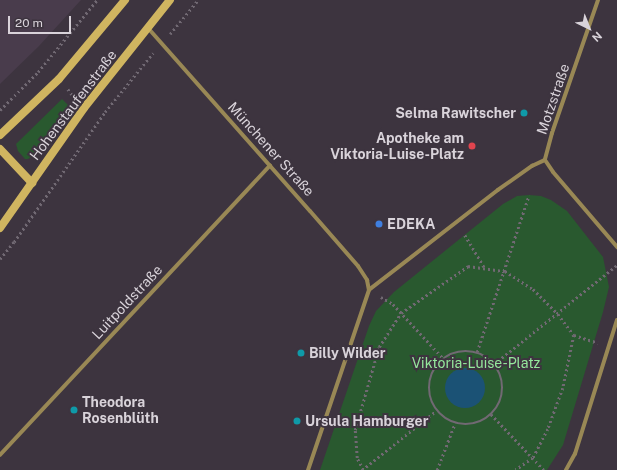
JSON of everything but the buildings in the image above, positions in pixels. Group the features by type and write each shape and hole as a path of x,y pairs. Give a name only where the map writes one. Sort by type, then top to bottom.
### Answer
{"main road":[{"name":"Hohenstaufenstraße","path":"0,135 59,79 124,0"},
{"name":"Hohenstaufenstraße","path":"0,228 84,108 170,0"},
{"path":"0,149 32,183"}],"street":[{"name":"Motzstraße","path":"545,160 552,133 598,0"},
{"name":"Münchener Straße","path":"148,28 270,165 362,272 367,280 369,290"},
{"path":"308,470 369,290 498,190 532,166 545,160 553,172 617,247"},
{"name":"Luitpoldstraße","path":"0,455 270,165"},
{"path":"566,470 575,454 617,320"}],"path":[{"path":"0,110 38,72 97,0"},
{"path":"187,13 198,0"},
{"path":"0,259 14,242 105,112 137,73"},
{"path":"67,89 74,97"},
{"path":"477,352 530,195"},
{"path":"466,235 485,269"},
{"path":"494,364 558,314 617,264"},
{"path":"436,410 363,470 357,458 355,430 379,348 401,313 468,266 505,271 533,289 558,314 574,336 599,343"},
{"path":"380,296 393,304 443,358"},
{"path":"516,470 532,458 548,429 563,388 574,336"},
{"path":"465,350 477,352 494,364 500,373 502,395 498,406 491,414 474,424 464,425 454,423 444,418 436,410 430,400 428,389 430,377 435,366 443,358 454,352 465,350"},
{"path":"491,414 544,470"},
{"path":"436,470 454,423"}],"shaded area":[{"path":"0,0 81,0 39,46 0,84"}],"green space":[{"path":"62,99 69,106 35,154 28,159 25,159 18,151 16,144"},
{"name":"Viktoria-Luise-Platz","path":"517,196 541,196 551,200 567,211 603,257 609,287 603,312 563,445 547,470 320,470 369,326 376,311 394,292 503,204"}],"water":[{"path":"465,368 473,370 479,374 483,380 485,388 483,396 479,402 473,406 465,408 457,406 451,402 447,396 445,388 447,380 451,374 457,370"}],"place":[{"name":"Selma Rawitscher","path":"524,113"},
{"name":"Apotheke am Viktoria-Luise-Platz","path":"472,146"},
{"name":"EDEKA","path":"379,224"},
{"name":"Billy Wilder","path":"301,353"},
{"name":"Theodora Rosenblüth","path":"74,410"},
{"name":"Ursula Hamburger","path":"297,421"}]}
